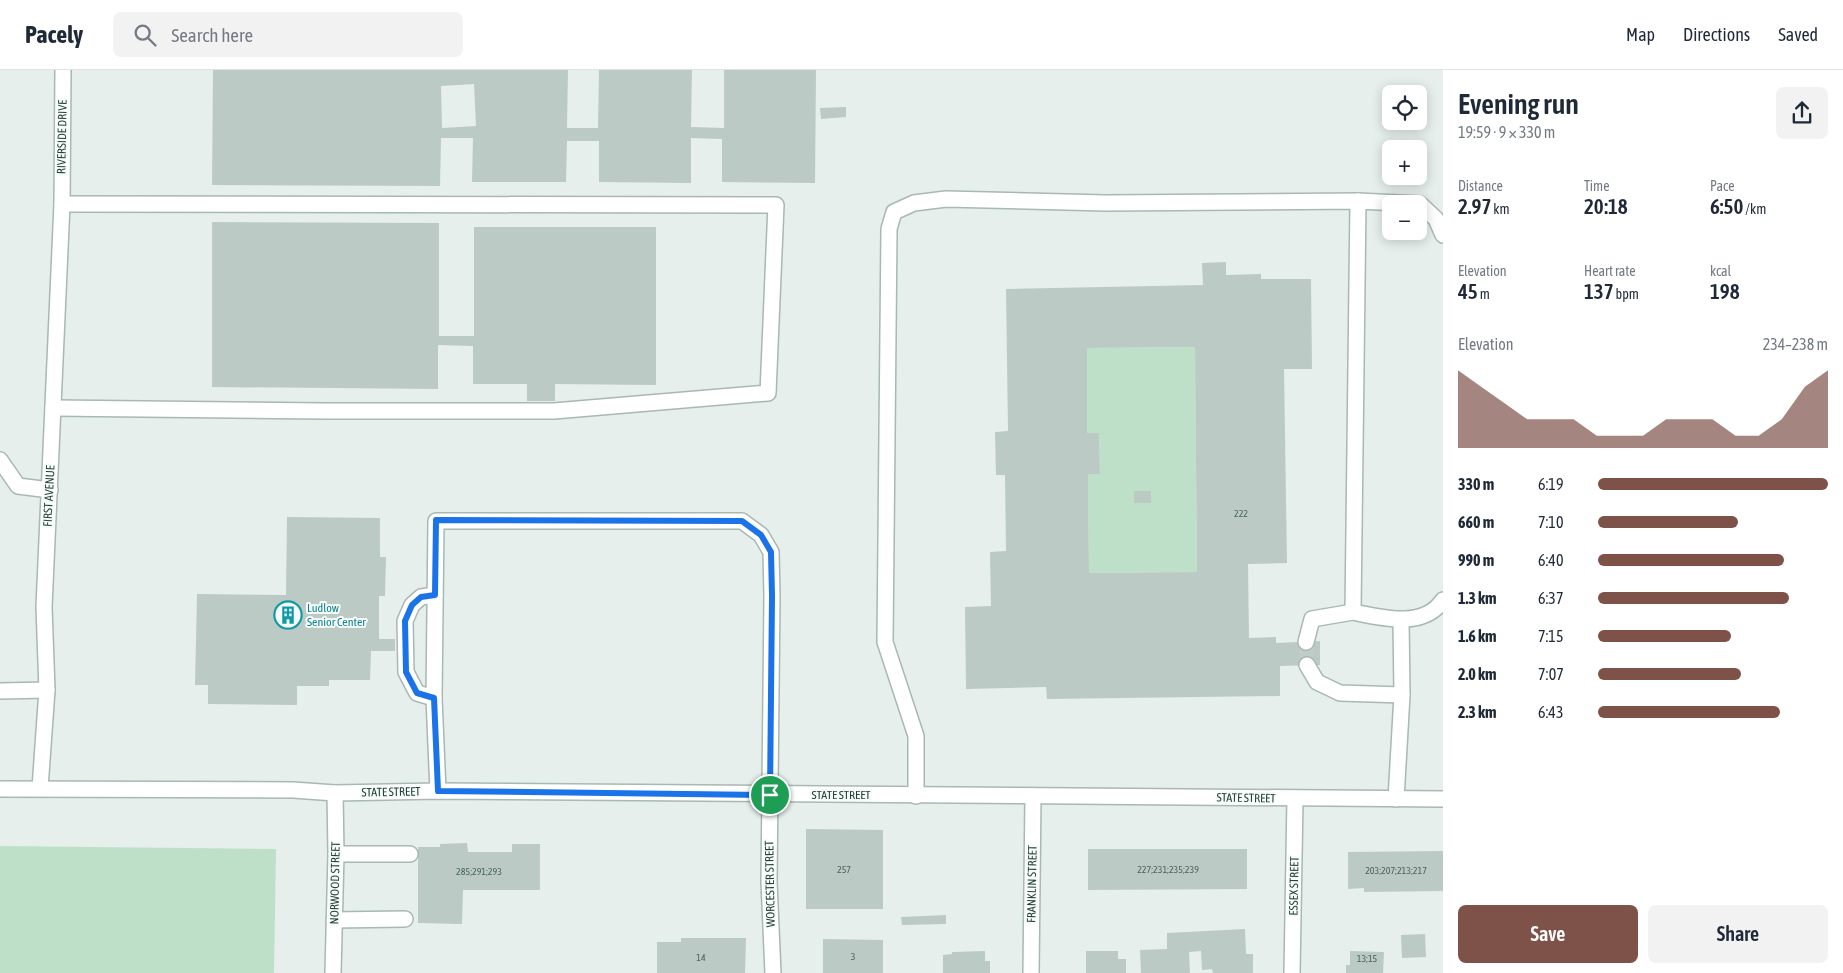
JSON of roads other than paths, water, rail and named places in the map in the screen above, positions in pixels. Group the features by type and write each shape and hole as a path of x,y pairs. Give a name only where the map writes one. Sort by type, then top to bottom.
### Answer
{"street":[{"name":"RIVERSIDE DRIVE","path":"62,204 64,70"},
{"path":"916,796 916,736 885,642 889,229 894,212 914,203 946,199 1106,204 1358,201 1420,204 1436,219 1443,235"},
{"path":"1353,612 1358,201"},
{"name":"FIRST AVENUE","path":"40,788 47,690 44,607 62,204"},
{"path":"54,408 554,411 768,393 776,205 62,204"},
{"path":"0,460 18,486 50,490"},
{"name":"WORCESTER STREET","path":"435,595 436,520 742,521 761,535 771,552 769,882 773,973"},
{"path":"434,698 417,693 406,672 404,638 405,621 412,605 421,597 435,595 434,698 438,791"},
{"path":"1306,642 1312,619 1353,612 1401,620 1428,614 1438,608 1443,600"},
{"path":"1396,799 1402,695 1401,620"},
{"path":"1307,665 1317,682 1340,693 1402,695"},
{"path":"0,691 47,690"},
{"name":"STATE STREET","path":"0,789 1443,800"},
{"name":"NORWOOD STREET","path":"333,973 336,854 334,793"},
{"name":"FRANKLIN STREET","path":"1031,973 1033,796"},
{"name":"ESSEX STREET","path":"1292,973 1295,798"},
{"path":"336,854 410,854"},
{"path":"334,920 405,919"}],"tunnel":[{"path":"1306,642 1307,665"}],"place":[{"name":"Ludlow Senior Center","path":"288,615"}]}
